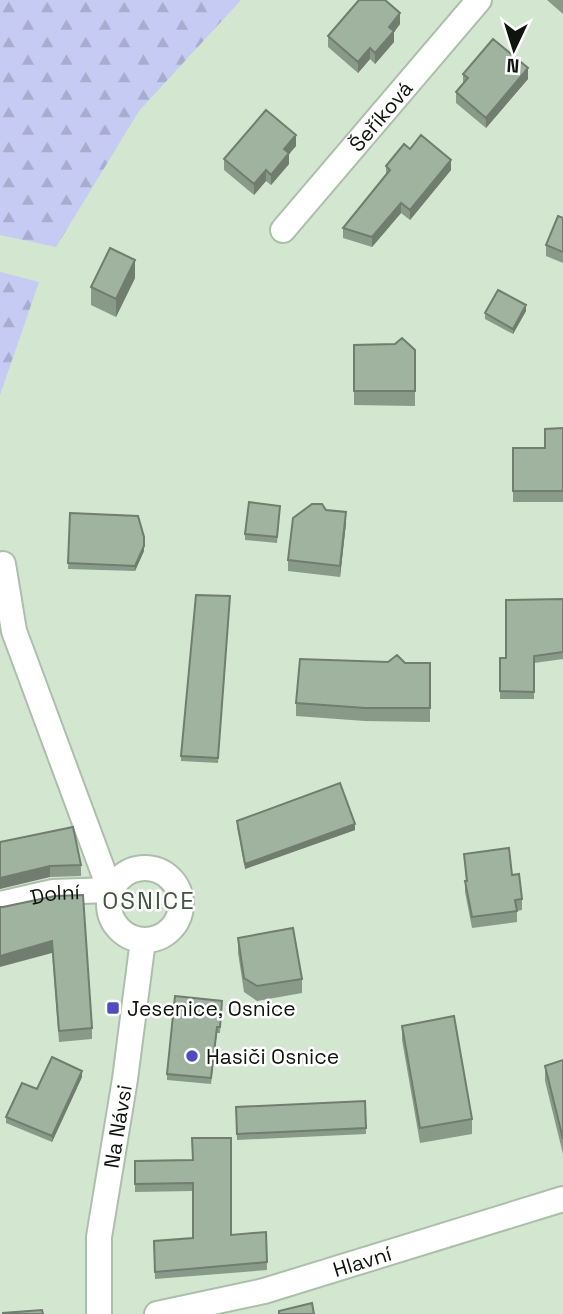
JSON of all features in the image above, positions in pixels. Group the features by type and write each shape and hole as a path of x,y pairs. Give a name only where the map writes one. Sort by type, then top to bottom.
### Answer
{"street":[{"name":"Šeříková","path":"283,230 479,0"},
{"path":"3,564 14,631 110,890"},
{"path":"139,867 164,872 180,892 179,916 166,934 155,939 132,938 114,924 109,913 110,890 117,879 127,871 139,867"},
{"name":"Dolní","path":"0,904 53,892 110,890"},
{"name":"Na Návsi","path":"99,1314 99,1237 144,940"},
{"name":"Hlavní","path":"157,1314 264,1291 563,1199"}],"green space":[{"path":"0,0 241,0 139,111 56,247 0,235"},
{"path":"0,272 39,282 0,395"}],"building":[{"path":"359,0 385,0 400,13 389,27 394,31 375,53 370,48 358,62 328,36"},
{"path":"493,39 528,68 486,118 456,92 468,78 463,74"},
{"path":"266,110 296,135 284,149 289,153 271,175 266,170 254,184 224,159"},
{"path":"421,135 451,160 410,210 401,203 372,237 343,228 390,170 386,166 404,144 410,149"},
{"path":"558,216 563,218 563,252 546,245"},
{"path":"110,248 135,260 116,299 91,287"},
{"path":"498,290 526,305 513,329 485,313"},
{"path":"402,338 415,350 415,391 354,391 354,345 395,344"},
{"path":"563,428 563,491 513,491 513,448 545,448 545,429"},
{"path":"249,502 280,506 277,537 245,534"},
{"path":"312,504 322,504 326,510 346,512 340,566 288,560 293,518"},
{"path":"70,513 138,516 144,546 135,566 68,563"},
{"path":"196,595 230,596 218,758 181,756"},
{"path":"563,599 563,652 534,656 534,692 500,691 500,658 506,658 506,600"},
{"path":"397,655 405,663 430,663 430,708 365,708 296,703 300,659 388,662"},
{"path":"340,783 355,824 245,864 237,821"},
{"path":"73,827 81,865 50,866 0,878 0,842"},
{"path":"509,848 512,875 519,874 522,899 515,900 517,911 472,917 465,881 464,854"},
{"path":"83,895 92,1028 59,1031 52,941 0,956 0,907 55,896"},
{"path":"293,928 302,979 257,986 244,978 238,938"},
{"name":"Hasiči Osnice","path":"175,996 222,1001 211,1078 167,1074"},
{"path":"454,1016 472,1119 420,1128 402,1026"},
{"path":"52,1057 82,1071 52,1136 6,1117 22,1083 37,1089"},
{"path":"563,1060 563,1139 545,1066"},
{"path":"365,1101 366,1128 237,1134 236,1107"},
{"path":"192,1138 231,1138 231,1235 266,1232 267,1262 155,1272 154,1241 193,1238 193,1183 135,1184 135,1161 193,1160"},
{"path":"312,1303 314,1314 279,1314 279,1311"},
{"path":"42,1310 43,1314 3,1314 3,1313"}],"place":[{"name":"Jesenice, Osnice","path":"113,1008"},
{"name":"Hasiči Osnice","path":"192,1056"}],"district":[{"name":"OSNICE","path":"149,900"}]}
